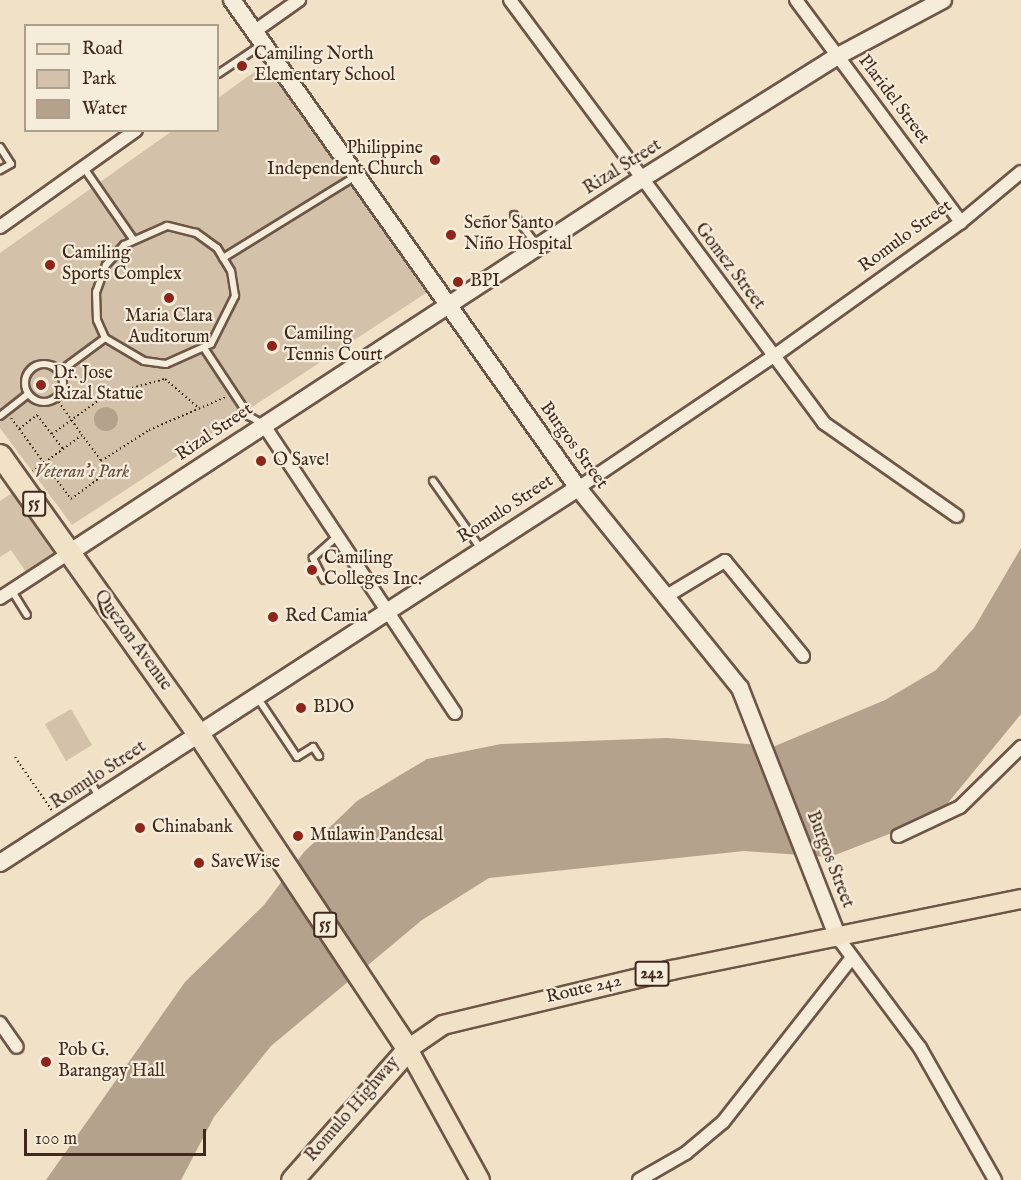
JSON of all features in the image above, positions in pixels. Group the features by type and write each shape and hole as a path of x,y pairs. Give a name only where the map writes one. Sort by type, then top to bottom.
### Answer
{"highway":[{"name":"Quezon Avenue","path":"6,468 199,735 261,830"},
{"name":"Romulo Highway","path":"261,830 408,1048 292,1180"}],"main road":[{"name":"Route 242","path":"408,1048 458,1018 1021,898"},
{"path":"408,1048 476,1178"}],"street":[{"name":"Burgos Street","path":"232,0 578,488 665,597 726,668 756,721 838,938"},
{"path":"259,37 299,0"},
{"name":"Gomez Street","path":"510,0 640,180 774,356 840,438 957,516"},
{"name":"Plaridel Street","path":"796,0 962,222"},
{"name":"Rizal Street","path":"3,595 446,304 640,180 838,56 943,0"},
{"path":"0,227 133,132"},
{"name":"Romulo Street","path":"0,863 578,488 774,356 962,222 1021,172"},
{"path":"263,424 335,538 455,713"},
{"path":"665,597 725,561 804,656"},
{"path":"898,836 960,807 1021,747"},
{"path":"838,938 851,959 920,1048 995,1180"},
{"path":"639,1180 686,1153 723,1122 851,959"},
{"path":"0,1023 17,1047"}],"lane":[{"path":"219,73 259,37"},
{"path":"0,147 11,164 0,170"},
{"path":"84,168 133,239"},
{"path":"223,258 356,175"},
{"path":"514,215 537,246"},
{"path":"167,226 196,234 223,258 235,296 225,326 204,348 166,364 144,361 105,338 97,320 96,292 106,265 133,239 167,226"},
{"path":"59,372 105,338"},
{"path":"204,348 249,416 263,424"},
{"path":"42,363 59,372 63,388 56,398 46,403 27,396 25,376 33,368 42,363"},
{"path":"0,416 27,396"},
{"path":"433,481 482,550"},
{"path":"324,580 313,558 335,538"},
{"path":"3,595 27,615"},
{"path":"257,696 297,757 313,747 319,756"},
{"path":"90,781 100,798"}],"path":[{"path":"52,434 106,395 165,379 200,409"},
{"path":"101,461 149,430 234,392"},
{"path":"6,411 71,499 109,471 56,398"},
{"path":"19,429 38,415 63,449"},
{"path":"6,468 44,463 82,435"},
{"path":"15,757 46,807 54,813 60,810"}],"green space":[{"name":"Veteran's Park","path":"267,63 429,291 72,525 0,428 0,253 171,132 219,132 219,97"},
{"path":"18,489 61,552 28,575 11,550 0,557 0,501"},
{"path":"71,709 92,745 66,761 45,724"}],"water":[{"path":"106,407 115,410 118,419 115,428 106,431 97,428 94,419 97,410"},
{"path":"1021,548 1021,714 938,815 830,857 744,851 489,878 422,920 271,1046 214,1117 181,1180 46,1180 185,982 264,905 304,852 357,801 427,759 501,744 667,738 775,746 885,700 936,670 974,628"}],"place":[{"name":"Camiling North Elementary School","path":"242,66"},
{"name":"Philippine Independent Church","path":"435,160"},
{"name":"Señor Santo Niño Hospital","path":"451,235"},
{"name":"Camiling Sports Complex","path":"50,265"},
{"name":"BPI","path":"458,282"},
{"name":"Maria Clara Auditorum","path":"169,298"},
{"name":"Camiling Tennis Court","path":"272,346"},
{"name":"Dr. Jose Rizal Statue","path":"41,385"},
{"name":"O Save!","path":"261,461"},
{"name":"Camiling Colleges Inc.","path":"312,570"},
{"name":"Red Camia","path":"273,617"},
{"name":"BDO","path":"301,708"},
{"name":"Chinabank","path":"140,828"},
{"name":"Mulawin Pandesal","path":"298,836"},
{"name":"SaveWise","path":"199,863"},
{"name":"Pob G. Barangay Hall","path":"46,1062"}]}
